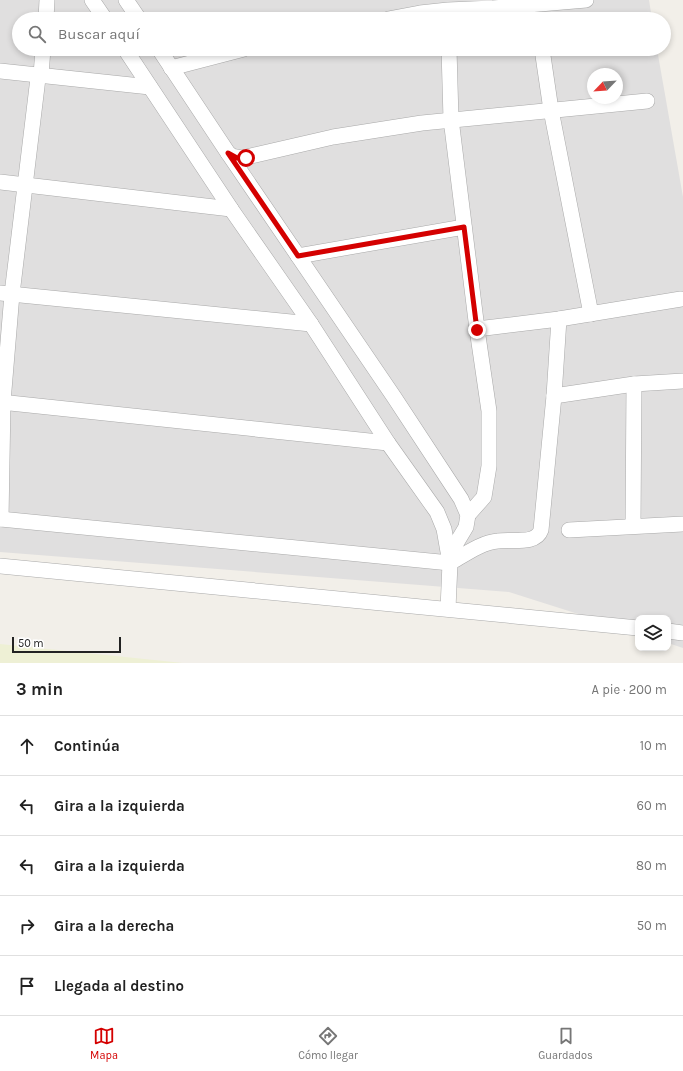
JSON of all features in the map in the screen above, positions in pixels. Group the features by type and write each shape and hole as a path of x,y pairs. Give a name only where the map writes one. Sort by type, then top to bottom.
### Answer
{"street":[{"path":"46,12 47,0"},
{"path":"92,0 100,12"},
{"path":"126,0 134,12"},
{"path":"435,12 448,10 536,8 586,0"},
{"path":"42,56 41,75 38,78 25,185 6,294 1,402 0,519 450,563 479,547 496,541 529,539 540,535 542,530 559,319"},
{"path":"130,56 231,210 311,324 388,443 436,512 444,529 450,563 448,609"},
{"path":"163,56 414,429 460,499 468,516"},
{"path":"171,68 217,56"},
{"path":"449,56 451,119 477,330 489,411 489,466 484,497 468,516 466,527 457,542 450,563"},
{"path":"543,56 591,314"},
{"path":"0,71 150,86"},
{"path":"228,153 237,158 246,158 334,137 385,128 451,119 648,101"},
{"path":"0,182 231,210"},
{"path":"298,256 464,227"},
{"path":"6,294 311,324"},
{"path":"477,330 559,319 681,299"},
{"path":"554,396 634,384 683,381"},
{"path":"633,526 634,384"},
{"path":"1,402 388,443"},
{"path":"569,530 683,524"},
{"path":"0,566 635,628"},
{"path":"671,631 683,633"}],"shaded area":[{"path":"0,0 649,0 651,12 12,12 12,56 658,56 683,197 683,648 671,644 671,615 635,615 635,632 509,592 0,552"}],"green space":[{"path":"0,644 183,663 0,663"}],"route":[{"path":"246,158 237,158 228,153 298,256 464,227 477,330"}]}
